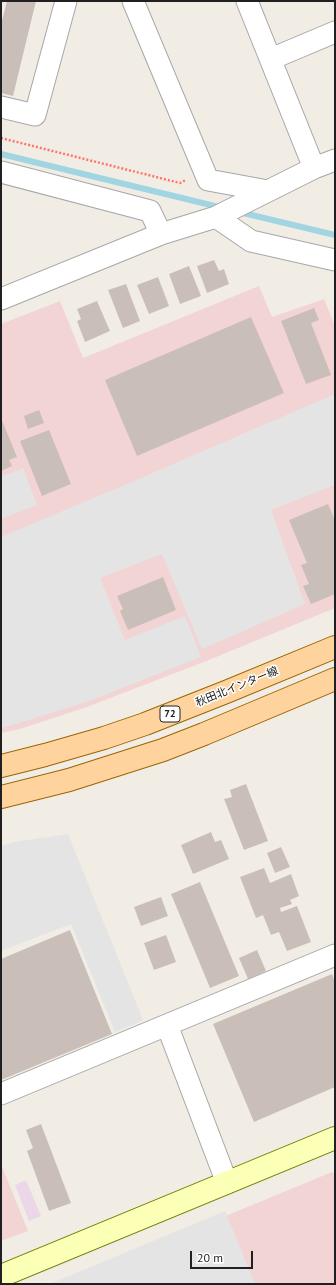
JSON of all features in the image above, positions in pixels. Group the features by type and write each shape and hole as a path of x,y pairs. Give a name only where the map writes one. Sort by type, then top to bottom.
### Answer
{"main road":[{"name":"秋田北インター線","path":"1,766 45,756 145,724 335,648"},
{"path":"1,797 69,780 163,750 335,679"}],"street":[{"path":"1,106 36,114 66,1"},
{"path":"133,1 208,180 268,191"},
{"path":"247,1 314,168"},
{"path":"271,59 335,32"},
{"path":"1,299 161,234 217,216 314,168 335,160"},
{"path":"1,172 150,211 161,234"},
{"path":"217,216 251,241 335,260"},
{"path":"1,1094 335,955"},
{"path":"167,1025 227,1183"},
{"path":"1,1276 335,1138"}],"path":[{"path":"1,138 180,183 204,172"}],"shaded area":[{"path":"259,286 272,317 324,299 335,326 335,608 209,660 87,707 20,729 1,733 1,324 60,301 83,358"},
{"path":"335,394 335,485 271,510 305,604 202,649 162,554 100,578 125,640 185,616 201,657 86,702 1,728 1,537"},
{"path":"23,468 37,505 1,519 1,477"},
{"path":"68,834 143,1020 115,1032 71,924 1,951 1,846 14,842"},
{"path":"1,1164 28,1231 1,1241"},
{"path":"332,1172 335,1174 335,1284 61,1284"},
{"path":"26,1180 41,1216 29,1221 15,1185"},
{"path":"225,1211 255,1284 50,1284"}],"building":[{"path":"7,1 36,1 13,96 1,93 1,25"},
{"path":"214,260 219,271 224,269 229,284 207,293 197,266"},
{"path":"189,266 201,296 180,304 169,274"},
{"path":"158,277 169,306 149,314 137,285"},
{"path":"126,284 140,321 123,328 108,290"},
{"path":"97,301 110,331 85,342 77,321 81,319 77,309"},
{"path":"314,308 319,320 311,323 331,375 306,384 281,321"},
{"path":"251,317 284,393 137,456 105,380"},
{"path":"39,410 44,423 28,429 24,416"},
{"path":"1,418 17,457 9,460 12,466 1,471"},
{"path":"49,430 71,484 42,496 20,441"},
{"path":"328,504 335,521 335,594 311,604 303,586 309,584 301,565 307,563 289,520"},
{"path":"163,577 176,610 128,630 120,611 123,609 117,596"},
{"path":"246,784 268,841 244,850 224,799 232,797 230,790"},
{"path":"211,832 215,842 221,840 229,859 193,874 181,845"},
{"path":"281,847 290,867 275,873 267,853"},
{"path":"264,868 270,883 291,874 299,896 290,900 292,904 280,908 281,912 297,906 311,942 287,951 279,932 271,935 263,915 256,918 240,877"},
{"path":"200,882 239,976 210,988 171,894"},
{"path":"161,897 168,916 141,926 134,907"},
{"path":"70,930 112,1034 1,1080 1,959"},
{"path":"166,935 176,962 154,970 144,943"},
{"path":"257,950 266,971 248,979 239,958"},
{"path":"332,974 335,982 335,1087 254,1122 213,1024"},
{"path":"41,1124 71,1203 49,1211 27,1151 33,1148 26,1130"}],"waterway":[{"path":"1,154 223,208"},
{"path":"239,212 335,235"}]}
